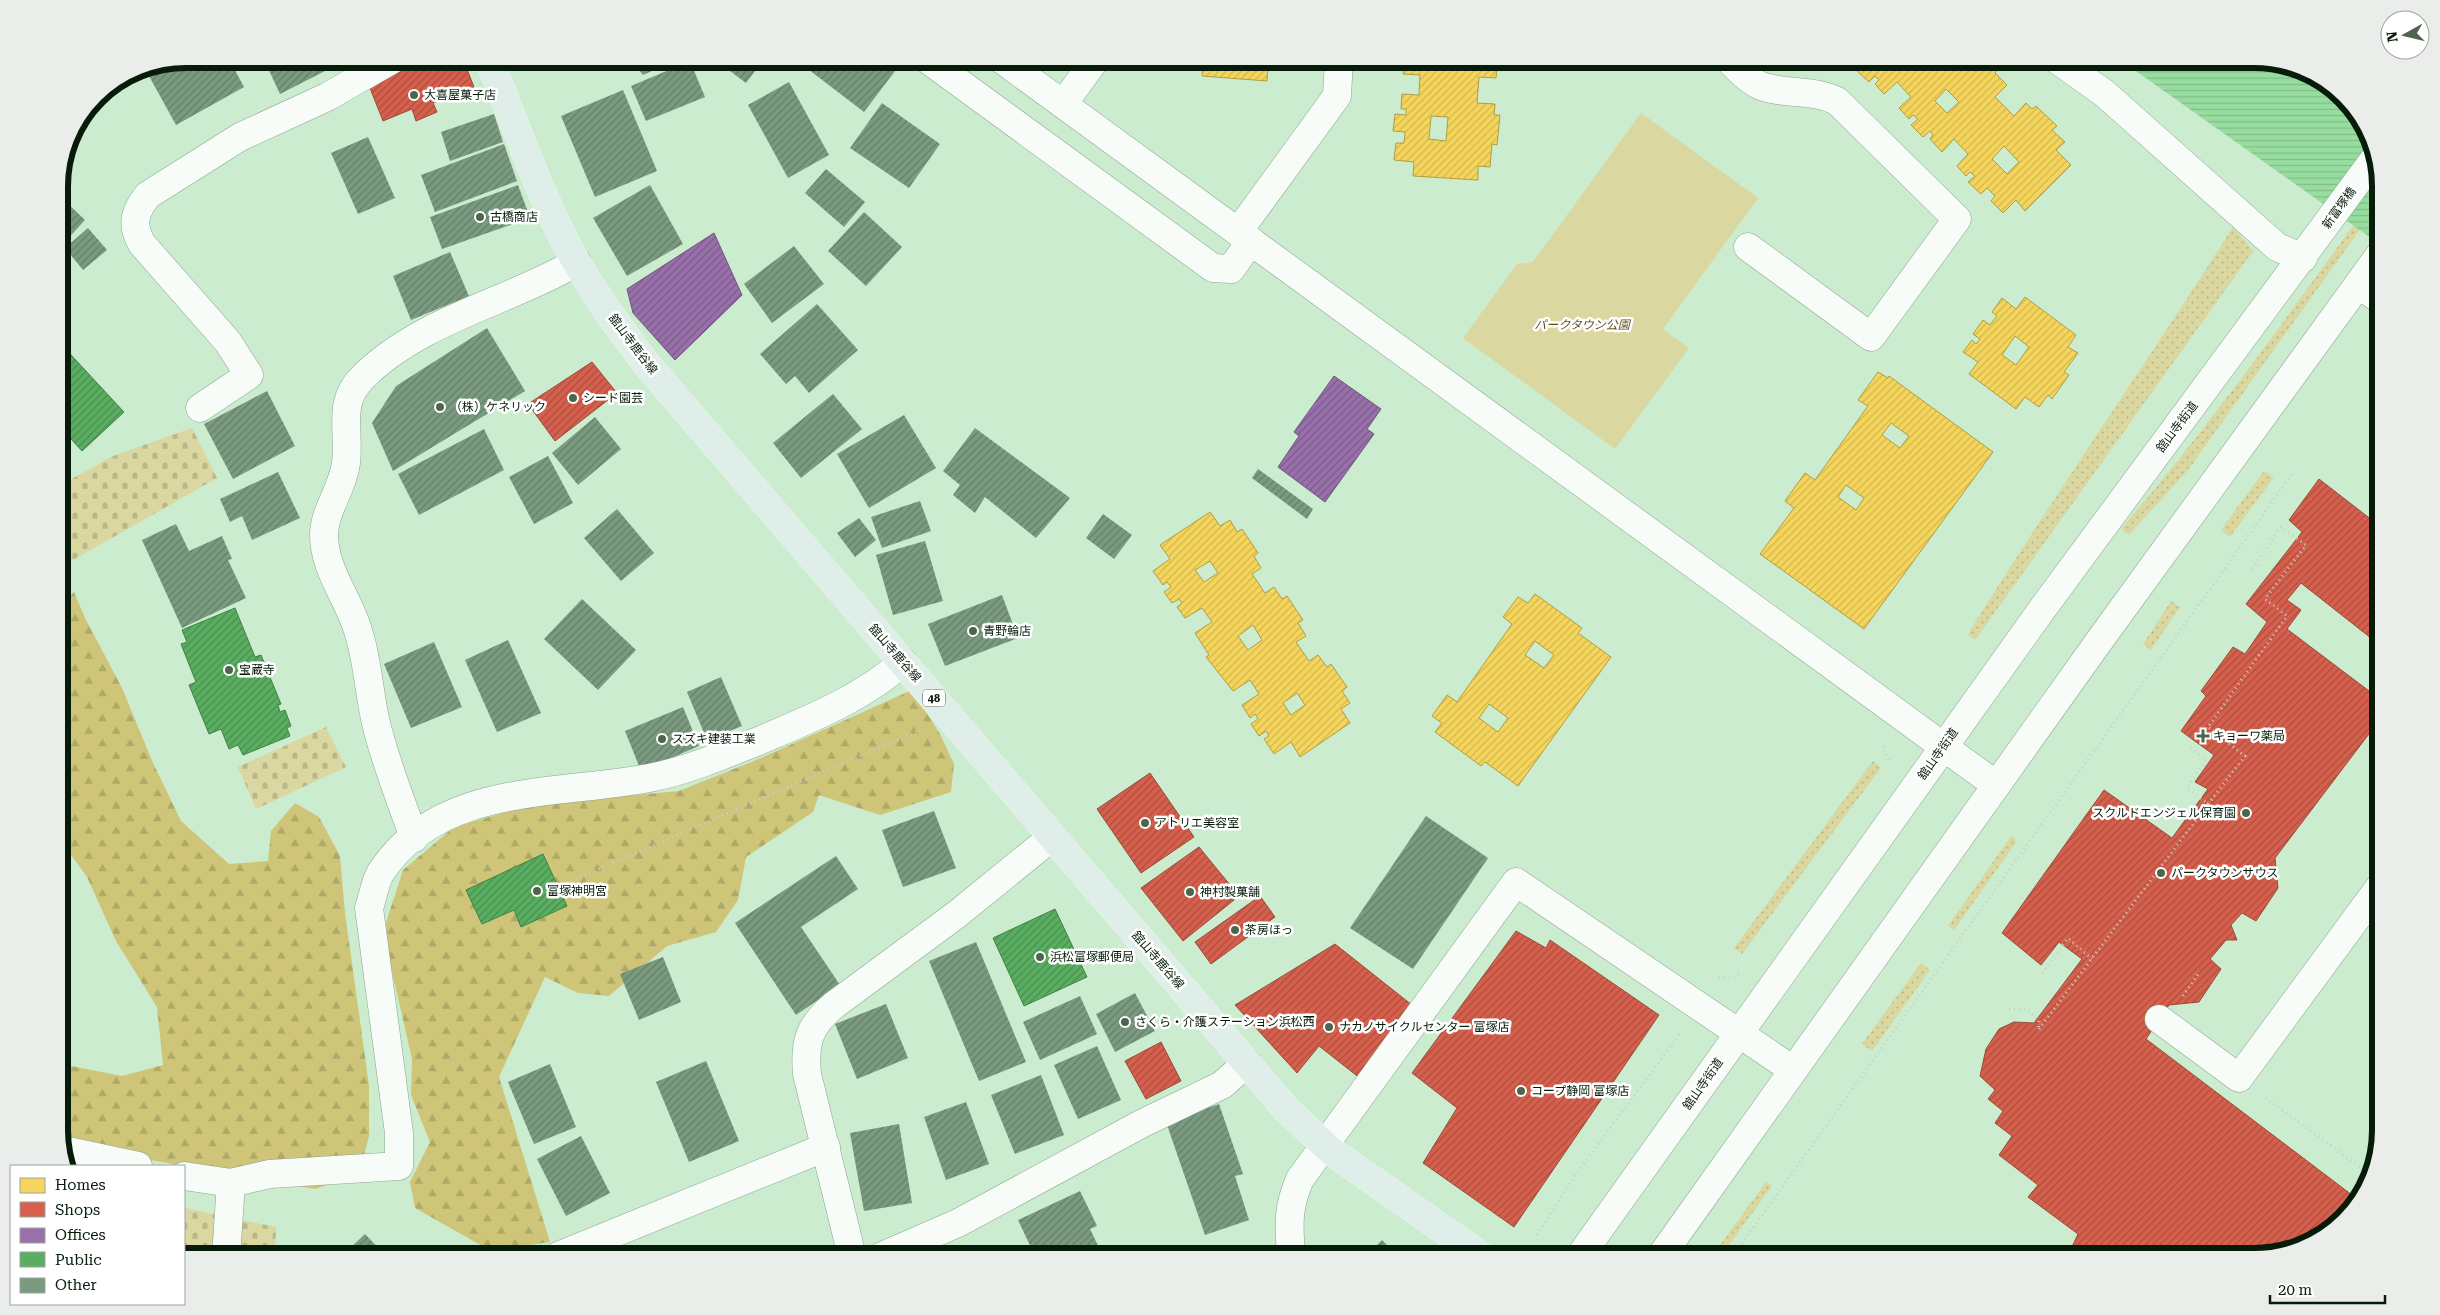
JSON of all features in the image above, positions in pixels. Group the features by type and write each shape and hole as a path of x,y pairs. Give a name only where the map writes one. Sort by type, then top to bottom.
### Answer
{"main road":[{"name":"舘山寺鹿谷線","path":"492,67 552,213 577,262 598,297 644,361 1286,1109 1325,1146 1470,1248"}],"street":[{"path":"200,408 249,376 228,342 142,244 136,232 134,218 139,205 148,195 240,137 320,100 379,67"},
{"path":"938,67 1213,268 1230,268 1244,236 1337,96 1339,67"},
{"path":"1012,67 1996,785"},
{"path":"1063,104 1090,67"},
{"path":"1736,67 1762,86 1816,93 1838,100 1957,219 1871,337 1748,247"},
{"path":"2067,67 2104,93 2277,247 2303,258"},
{"name":"新富塚橋","path":"2303,258 2370,163"},
{"name":"舘山寺街道","path":"1586,1248 2048,600 2303,258"},
{"path":"414,838 376,723 359,633 329,566 325,550 324,533 346,464 345,406 352,390 362,377 410,341 551,278 577,262"},
{"path":"1667,1248 1996,785 2370,293"},
{"path":"185,1176 231,1183 270,1174 398,1166 399,1133 369,908 380,873 403,846 430,826 460,810 492,800 652,777 713,760 824,711 883,680 903,662"},
{"path":"850,1248 808,1074 805,1054 809,1035 819,1018 956,915 1052,837"},
{"path":"1290,1248 1289,1225 1291,1202 1300,1179 1516,882 1794,1070"},
{"path":"2169,1012 2239,1078 2372,897"},
{"path":"900,1248 958,1223 1143,1123 1222,1085 1247,1063"},
{"path":"578,1248 826,1147"},
{"path":"70,1151 133,1165"},
{"path":"227,1248 231,1183"}],"path":[{"path":"1739,1248 2293,473"},
{"path":"2009,1009 2026,1009 2039,1020 2039,1029 2245,756 2208,727 2287,616 2266,599 2306,545 2281,527 2250,571"},
{"path":"571,881 923,729 944,711"},
{"path":"2191,748 2206,760 2187,788 2208,804"},
{"path":"2042,973 2068,938 2092,959"},
{"path":"2169,1012 2198,974"},
{"path":"1537,1235 1570,1183 1700,1006"},
{"path":"2239,1078 2365,1171"}],"green space":[{"name":"パークタウン公園","path":"1641,113 1758,198 1663,329 1689,348 1615,449 1463,338 1517,264 1533,262"},
{"path":"2372,199 2372,213 2188,470 2129,535 2121,529 2222,404"},
{"path":"2233,227 2253,251 1975,640 1968,634"},
{"path":"192,428 217,478 68,563 68,481 113,456"},
{"path":"2264,471 2274,477 2230,537 2221,530"},
{"path":"74,592 85,618 122,688 153,763 181,821 229,864 268,861 271,831 295,803 319,817 340,856 345,913 369,1086 369,1136 359,1175 315,1189 116,1154 68,1140 68,1064 71,1066 122,1076 163,1065 157,1007 116,941 87,877 68,851 68,598"},
{"path":"2171,601 2180,607 2151,650 2143,644"},
{"path":"912,690 940,734 954,764 951,792 880,815 819,795 813,812 746,857 738,900 716,932 667,946 609,996 578,993 545,977 499,1077 550,1242 511,1248 486,1248 415,1208 410,1182 430,1142 411,1095 412,1059 383,932 403,870 454,827 531,805 679,791 761,758"},
{"path":"326,727 346,767 256,809 238,767"},
{"path":"1873,761 1881,768 1742,954 1734,948"},
{"path":"2011,836 2017,841 1954,930 1948,926"},
{"path":"1921,963 1930,970 1872,1051 1862,1044"},
{"path":"1766,1182 1772,1186 1727,1248 1718,1248"},
{"path":"185,1208 276,1227 275,1248 185,1248"}],"shaded area":[{"path":"2130,67 2254,67 2300,76 2320,87 2353,120 2366,148 2372,178 2372,239"}],"building: Homes":[{"path":"1203,67 1268,67 1267,81 1202,76"},
{"path":"1404,67 1497,67 1496,78 1479,77 1477,103 1495,104 1494,115 1500,115 1497,145 1492,144 1490,167 1478,166 1478,180 1413,176 1414,162 1394,160 1396,143 1404,143 1405,132 1393,131 1395,114 1406,115 1406,109 1401,109 1402,94 1419,95 1420,75 1403,74","holes":["1431,116 1448,117 1446,141 1429,139"]},
{"path":"1859,67 1997,67 1999,69 1995,73 2007,85 1995,97 2014,116 2026,103 2032,109 2036,106 2057,126 2052,130 2065,142 2056,150 2071,165 2025,211 2016,200 2003,213 1991,201 1995,196 1987,188 1981,194 1968,182 1975,176 1970,172 1966,176 1957,166 1968,154 1954,139 1942,152 1930,139 1933,135 1930,131 1923,137 1911,125 1918,119 1913,115 1909,119 1899,108 1911,97 1897,82 1884,94 1875,84 1879,80 1875,76 1869,82 1856,70","holes":["1946,89 1959,102 1947,113 1935,101","2004,146 2019,162 2007,174 1992,159"]},
{"path":"2025,297 2076,335 2068,347 2078,353 2064,372 2069,375 2052,399 2048,395 2039,407 2025,397 2016,409 1969,374 1978,362 1963,352 1972,340 1976,344 1980,339 1973,334 1983,320 1990,325 1997,316 1992,312 2002,298 2016,309","holes":["2015,336 2029,347 2016,365 2002,355"]},
{"path":"1878,372 1888,378 1889,376 1993,452 1864,629 1760,554 1794,508 1785,501 1805,473 1815,480 1868,406 1858,400","holes":["1891,423 1909,436 1900,448 1882,435","1846,485 1864,498 1856,510 1838,497"]},
{"path":"1210,512 1220,526 1230,520 1237,532 1242,529 1258,553 1254,556 1261,568 1252,574 1265,593 1274,587 1282,599 1287,596 1303,620 1298,623 1306,636 1296,642 1309,661 1318,655 1327,667 1331,664 1347,687 1342,691 1350,703 1341,709 1350,723 1300,757 1291,742 1274,754 1264,739 1269,736 1266,731 1259,736 1251,724 1258,719 1255,714 1250,718 1242,705 1259,694 1250,680 1233,691 1206,657 1209,655 1195,633 1212,622 1202,608 1185,618 1177,607 1182,603 1179,599 1172,603 1164,592 1171,587 1167,582 1163,585 1153,571 1170,559 1160,545","holes":["1210,561 1218,573 1204,582 1195,570","1253,625 1262,640 1248,650 1238,636","1297,693 1305,705 1291,715 1283,703"]},
{"path":"1535,594 1582,628 1578,633 1611,657 1518,786 1485,762 1481,766 1435,732 1442,723 1432,716 1447,695 1457,702 1512,624 1503,617 1518,597 1528,603","holes":["1535,641 1554,655 1544,668 1525,655","1489,704 1508,718 1498,732 1479,718"]}],"building: Shops":[{"name":"大喜屋菓子店","path":"409,67 466,67 474,87 433,103 437,112 416,121 412,109 383,121 368,83"},
{"name":"シード園芸","path":"592,362 617,393 555,441 528,404"},
{"name":"パークタウンサウス","path":"2319,479 2372,520 2372,639 2301,583 2287,600 2301,610 2287,629 2372,693 2372,730 2275,858 2278,888 2256,921 2242,913 2231,925 2237,940 2226,940 2210,959 2221,969 2199,1002 2169,1005 2146,1039 2353,1195 2338,1213 2314,1232 2300,1239 2270,1246 2254,1248 2071,1248 2078,1234 2028,1197 2038,1185 1999,1155 2012,1136 1995,1123 2003,1111 1988,1099 1995,1090 1980,1076 1986,1049 1999,1029 2014,1022 2034,1023 2082,959 2059,942 2041,965 2002,933 2104,790 2172,838 2208,789 2195,782 2214,755 2181,731 2206,696 2201,691 2233,647 2245,654 2267,622 2246,604 2302,532 2289,520"},
{"name":"アトリエ美容室","path":"1150,773 1194,837 1141,873 1097,809"},
{"name":"神村製菓舗","path":"1199,847 1239,896 1183,941 1141,888"},
{"name":"茶房ほっ","path":"1260,896 1275,917 1211,964 1195,942"},
{"name":"コープ静岡 富塚店","path":"1516,931 1546,948 1550,940 1659,1015 1514,1227 1423,1163 1457,1108 1412,1073"},
{"name":"ナカノサイクルセンター 富塚店","path":"1335,944 1417,1009 1361,1079 1319,1046 1297,1073 1235,1005"},
{"path":"1161,1042 1181,1081 1146,1099 1125,1061"}],"building: Offices":[{"path":"714,233 742,295 675,360 633,313 627,289"},
{"path":"1334,376 1381,409 1367,429 1374,434 1325,502 1278,467 1299,436 1294,432"}],"building: Public":[{"path":"68,352 124,412 82,451 68,436"},
{"name":"宝蔵寺","path":"235,608 255,657 261,655 281,704 278,705 280,712 285,710 291,726 287,728 290,736 243,755 238,745 229,749 221,729 209,734 189,685 196,682 181,644 187,642 182,630"},
{"path":"543,854 567,906 521,927 514,910 482,924 466,890"},
{"name":"浜松富塚郵便局","path":"1055,909 1087,977 1024,1006 993,938"}],"building: Other":[{"path":"186,67 233,67 244,87 176,125 148,74"},
{"path":"267,67 323,67 325,71 280,94"},
{"path":"636,67 660,67 643,75"},
{"path":"676,67 692,67 705,97 646,121 631,86"},
{"path":"725,67 758,67 746,83"},
{"path":"805,67 890,67 895,71 864,112"},
{"path":"789,82 829,155 788,178 748,105"},
{"path":"623,90 657,171 595,197 561,116"},
{"path":"108,97 110,99 99,105"},
{"path":"882,103 940,144 909,188 850,148"},
{"path":"494,114 503,142 450,161 441,132"},
{"path":"368,137 395,198 358,214 331,153"},
{"path":"504,144 517,181 435,212 421,175"},
{"path":"826,169 865,202 844,227 805,193"},
{"name":"古橋商店","path":"518,185 530,218 442,249 430,217"},
{"path":"650,185 683,244 627,276 593,218"},
{"path":"68,204 85,220 68,239"},
{"path":"864,212 902,247 866,286 828,251"},
{"path":"88,228 107,250 83,270 68,252 68,245"},
{"path":"794,246 824,284 772,323 744,284"},
{"path":"450,252 469,296 411,320 393,276"},
{"path":"817,304 858,350 809,393 795,376 786,384 760,354"},
{"name":"（株）ケネリック","path":"487,328 525,391 393,471 372,423 396,386"},
{"path":"267,391 295,446 233,479 204,424"},
{"path":"833,394 862,429 801,478 773,443"},
{"path":"904,415 936,468 869,508 837,454"},
{"path":"595,417 621,449 578,485 552,453"},
{"path":"975,428 1070,498 1036,538 985,497 975,513 953,495 960,485 943,471"},
{"path":"484,429 504,470 419,515 398,474"},
{"path":"548,456 573,503 534,524 509,477"},
{"path":"1258,469 1313,509 1307,519 1252,478"},
{"path":"278,472 300,518 252,540 242,516 230,522 220,499"},
{"path":"920,501 931,531 882,548 871,517"},
{"path":"617,509 654,553 621,581 584,538"},
{"path":"1103,514 1132,535 1114,559 1086,538"},
{"path":"859,518 876,540 855,557 837,533"},
{"path":"176,524 189,551 222,536 232,559 228,560 246,598 182,628 142,540"},
{"path":"925,541 943,601 893,615 876,555"},
{"name":"青野輪店","path":"1002,595 1018,638 945,666 928,624"},
{"path":"582,599 636,650 598,690 544,639"},
{"path":"508,640 541,713 497,732 465,660"},
{"path":"434,642 462,707 411,728 384,664"},
{"path":"721,677 742,726 707,740 687,692"},
{"name":"スズキ建装工業","path":"683,707 699,746 641,771 625,731"},
{"path":"934,811 956,868 903,887 882,830"},
{"path":"1426,816 1488,858 1413,969 1350,928"},
{"path":"836,856 858,889 801,927 840,985 796,1015 735,923"},
{"path":"976,942 1026,1062 979,1081 929,961"},
{"path":"663,957 681,1002 639,1020 620,974"},
{"name":"さくら・介護ステーション浜松西","path":"1135,993 1155,1031 1115,1052 1096,1014"},
{"path":"1080,996 1097,1034 1040,1060 1023,1022"},
{"path":"886,1004 908,1058 857,1079 835,1024"},
{"path":"1097,1046 1121,1100 1078,1119 1054,1065"},
{"path":"706,1061 739,1141 689,1162 656,1082"},
{"path":"550,1064 576,1127 534,1144 508,1082"},
{"path":"1041,1075 1064,1135 1015,1154 991,1095"},
{"path":"966,1102 989,1164 946,1180 924,1117"},
{"path":"1219,1104 1243,1174 1235,1176 1249,1220 1205,1235 1166,1122"},
{"path":"899,1124 912,1203 864,1211 850,1133"},
{"path":"581,1136 610,1193 566,1216 537,1159"},
{"path":"1080,1191 1097,1226 1090,1229 1099,1248 1031,1248 1018,1220"},
{"path":"365,1234 378,1248 350,1248"},
{"path":"1382,1240 1390,1248 1374,1248"}],"place":[{"name":"大喜屋菓子店","path":"414,95"},
{"name":"古橋商店","path":"480,217"},
{"name":"シード園芸","path":"573,398"},
{"name":"（株）ケネリック","path":"440,407"},
{"name":"青野輪店","path":"973,631"},
{"name":"宝蔵寺","path":"229,670"},
{"name":"キョーワ薬局","path":"2203,736"},
{"name":"スズキ建装工業","path":"662,739"},
{"name":"スクルドエンジェル保育園","path":"2246,813"},
{"name":"アトリエ美容室","path":"1145,823"},
{"name":"パークタウンサウス","path":"2161,873"},
{"name":"富塚神明宮","path":"537,891"},
{"name":"神村製菓舗","path":"1190,892"},
{"name":"茶房ほっ","path":"1235,930"},
{"name":"浜松富塚郵便局","path":"1040,957"},
{"name":"さくら・介護ステーション浜松西","path":"1125,1022"},
{"name":"ナカノサイクルセンター 富塚店","path":"1329,1027"},
{"name":"コープ静岡 富塚店","path":"1521,1091"}]}
